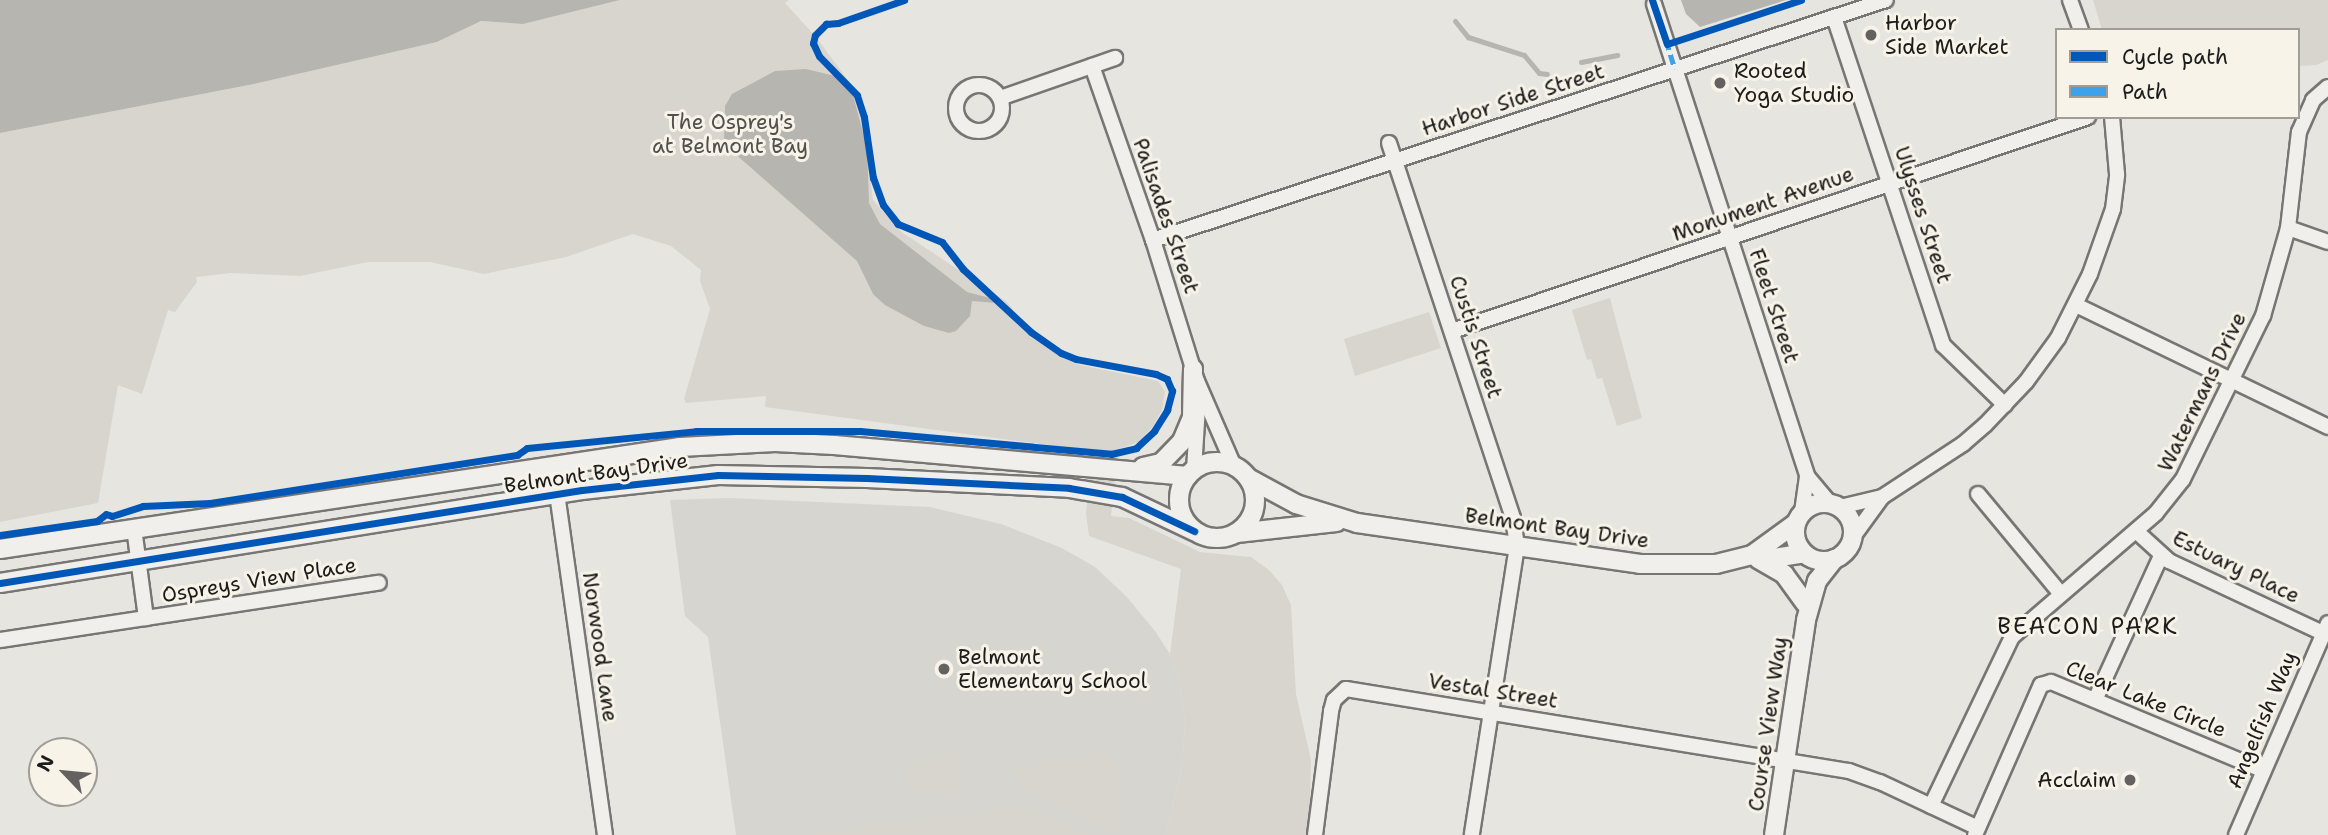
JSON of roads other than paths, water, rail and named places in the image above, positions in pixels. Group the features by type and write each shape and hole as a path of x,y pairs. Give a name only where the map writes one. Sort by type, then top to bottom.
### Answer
{"street":[{"name":"Harbor Side Street","path":"1153,240 1886,0"},
{"path":"2070,0 2080,28"},
{"name":"Fleet Street","path":"1654,4 1807,476 1835,505"},
{"name":"Ulysses Street","path":"1834,17 1943,345 2005,405"},
{"path":"1000,98 1115,58"},
{"name":"Palisades Street","path":"1092,66 1153,240 1195,375 1241,472"},
{"name":"Watermans Drive","path":"1931,806 2006,646 2020,629 2136,531 2176,491 2263,316 2288,228 2299,132 2313,100 2328,87"},
{"name":"Monument Avenue","path":"1452,331 2082,119"},
{"name":"Belmont Bay Drive","path":"0,583 557,495 718,475 867,478 1069,488 1122,497 1210,538 1314,523 1356,523 1667,566 1716,564 1752,555 1774,558 1806,555 1822,561 1834,559 1848,549 1853,537 1882,497 1963,444 2005,405 2044,359 2076,305 2101,250 2113,209 2117,163 2112,119"},
{"name":"Custis Street","path":"1389,143 1513,518 1517,546 1472,835"},
{"path":"2288,228 2328,242"},
{"path":"2076,305 2328,427"},
{"path":"1125,469 1161,463 1182,441 1192,417 1195,375"},
{"name":"Palisades Street","path":"1191,473 1199,418 1195,375"},
{"name":"Belmont Bay Drive","path":"0,549 680,447 775,442 1191,473 1216,462 1241,472 1296,504 1356,523"},
{"name":"Norwood Lane","path":"553,465 605,835"},
{"path":"1237,533 1248,522 1254,508 1254,492 1241,472"},
{"path":"1191,473 1181,489 1179,504 1184,519 1194,531"},
{"name":"Fleet Street","path":"1799,517 1807,476"},
{"path":"1978,494 2061,594"},
{"name":"Belmont Bay Drive","path":"1752,555 1812,505 1835,505 1882,497"},
{"path":"1835,505 1851,519 1853,537"},
{"path":"1799,517 1796,541 1806,555"},
{"name":"Ospreys View Place","path":"134,528 146,618"},
{"name":"Estuary Place","path":"2136,531 2161,556 2326,628"},
{"path":"1752,555 1784,574 1805,612"},
{"name":"Course View Way","path":"1774,835 1805,612 1806,555"},
{"path":"2095,700 2161,556"},
{"name":"Course View Way","path":"1805,612 1817,581 1834,559"},
{"name":"Ospreys View Place","path":"0,640 379,583"},
{"name":"Angelfish Way","path":"2236,835 2326,628"},
{"name":"Clear Lake Circle","path":"1785,759 1864,775 1931,806 1977,832 2041,685 2051,682 2262,770"},
{"name":"Vestal Street","path":"1315,835 1331,711 1340,693 1354,690 1785,759"}],"waterway":[{"path":"1455,21 1468,37 1524,55 1539,73 1547,74"},
{"path":"1581,62 1617,55"}],"place":[{"name":"Harbor Side Market","path":"1871,35"},
{"name":"Rooted Yoga Studio","path":"1720,83"},
{"name":"Belmont Elementary School","path":"944,669"},
{"name":"Acclaim","path":"2130,780"}],"district":[{"name":"BEACON PARK","path":"2088,626"}],"park label":[{"name":"The Osprey's at Belmont Bay","path":"730,134"}]}
